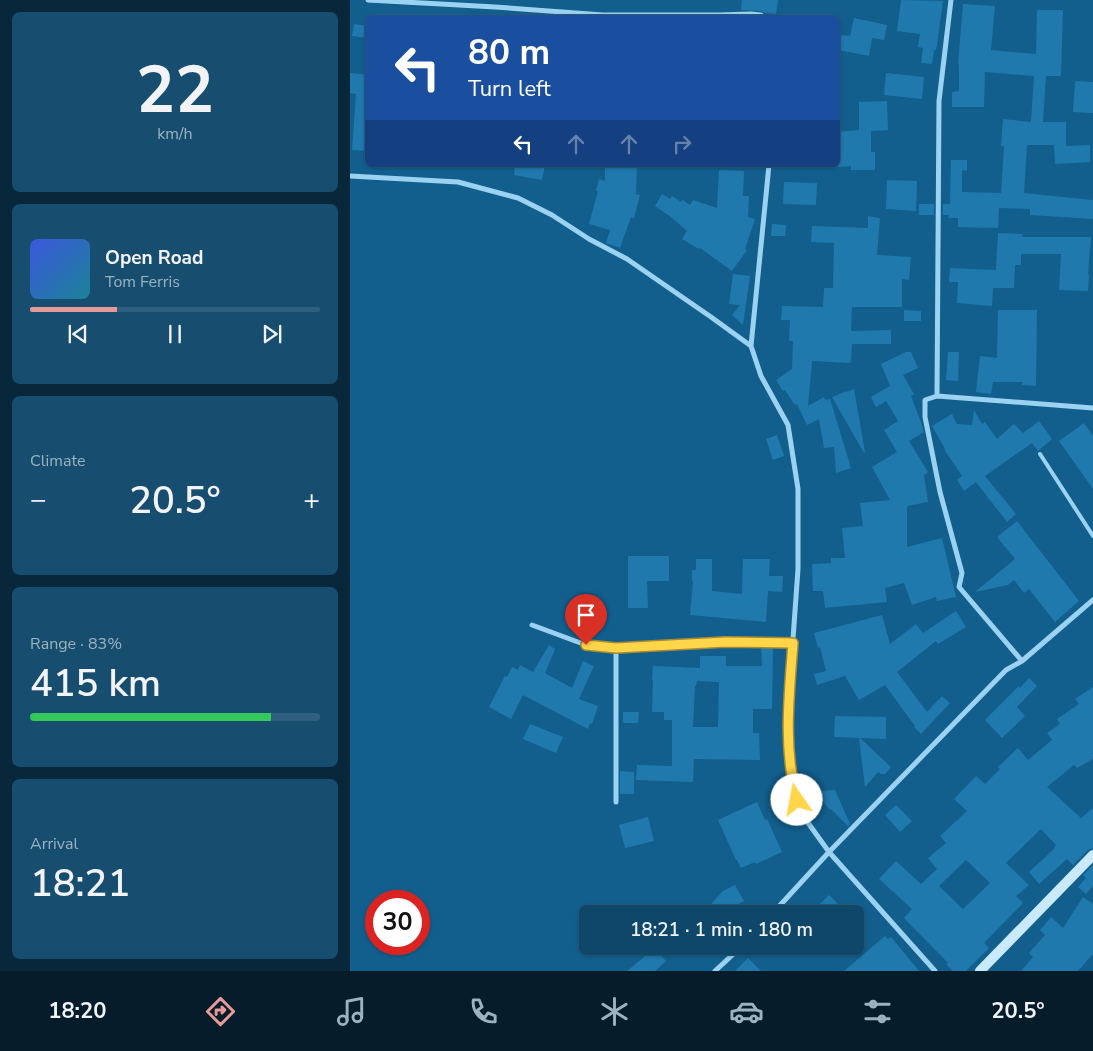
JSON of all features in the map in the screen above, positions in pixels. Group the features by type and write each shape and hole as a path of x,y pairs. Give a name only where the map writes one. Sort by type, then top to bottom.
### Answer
{"street":[{"path":"368,0 602,15 761,15"},
{"path":"938,396 939,101 951,0"},
{"path":"769,167 751,346 761,376 788,425 798,489 798,569 787,723 788,752 794,787 801,813 829,852 935,971"},
{"path":"350,176 458,182 518,198 552,215 589,240 627,259 751,346"},
{"path":"1022,661 959,586 962,573 940,492 925,417 925,400 938,396 1093,408"},
{"path":"780,905 829,852 1006,670 1022,661 1093,600"},
{"path":"532,626 586,645 616,648 725,642 793,643"},
{"path":"616,648 616,802"},
{"path":"980,971 1093,855"},
{"path":"715,971 732,955"}],"lane":[{"path":"1040,454 1093,536"}],"building":[{"path":"742,0 778,0 776,14 741,10"},
{"path":"901,0 943,1 937,45 936,50 934,50 932,64 921,63 923,48 918,47 920,34 897,31"},
{"path":"963,4 995,6 991,50 1036,54 1037,10 1063,10 1061,76 1046,76 1043,122 1066,122 1066,146 1090,145 1090,162 1055,164 1054,145 1027,145 1024,193 1093,200 1093,219 1030,215 1030,209 999,208 998,228 958,227 958,218 948,218 949,215 943,215 943,204 950,204 951,160 967,160 967,171 962,170 962,192 1001,193 1004,146 1001,146 1003,119 1031,122 1034,76 985,72 984,107 952,107 952,92 959,91 958,64"},
{"path":"854,18 887,25 884,40 872,38 869,56 840,50 840,35 850,36"},
{"path":"354,24 365,26 365,38 352,36"},
{"path":"350,73 365,75 365,151 352,150 356,94 350,93"},
{"path":"886,73 924,77 922,99 884,95"},
{"path":"1075,81 1093,82 1093,113 1073,112"},
{"path":"887,101 888,130 871,131 871,152 875,152 875,170 851,170 851,166 840,167 840,132 859,130 859,102"},
{"path":"515,167 545,167 542,180 514,175"},
{"path":"605,167 637,167 636,194 640,195 634,218 631,217 620,248 606,243 610,230 589,224 598,191 596,191 599,179 605,181"},
{"path":"719,170 744,171 743,196 749,196 748,217 755,219 745,249 747,250 732,271 700,248 682,239 687,231 655,206 662,194 670,199 672,196 681,202 683,200 690,205 693,200 717,208"},
{"path":"887,180 917,181 916,211 886,209"},
{"path":"784,182 817,183 816,205 783,204"},
{"path":"919,204 934,204 934,215 919,215"},
{"path":"868,216 880,218 877,255 911,257 909,280 902,279 902,307 852,307 851,331 891,330 891,344 852,344 851,363 849,359 850,363 812,361 808,406 824,397 825,400 830,399 851,468 836,473 834,447 824,448 819,419 807,425 797,404 795,405 776,380 792,369 793,341 789,341 790,320 781,320 782,306 823,307 824,288 833,288 834,243 811,242 812,226 868,228"},
{"path":"772,224 786,225 785,236 771,236"},
{"path":"998,233 1023,234 1022,237 1091,237 1088,291 1059,290 1061,254 1021,254 1021,265 1015,265 1014,288 993,288 992,306 957,303 958,282 949,282 950,268 996,270"},
{"path":"733,274 750,276 743,325 732,315 740,305 729,304"},
{"path":"904,310 921,311 921,321 904,321"},
{"path":"998,310 1037,310 1036,386 1022,385 1022,382 993,382 991,394 976,392 980,356 997,358"},
{"path":"906,352 911,352 918,368 903,375 914,394 911,396 924,432 909,441 928,472 924,475 928,502 907,506 907,547 942,538 956,597 937,601 936,597 912,605 904,583 885,588 887,602 825,608 823,591 813,591 812,564 831,563 831,558 845,558 842,528 863,526 860,503 890,500 872,467 897,452 884,430 898,421 886,401 876,407 871,397 890,386 881,364"},
{"path":"948,352 959,352 958,381 946,380"},
{"path":"854,389 865,452 864,453 832,397"},
{"path":"974,410 982,424 985,422 997,439 1014,424 1023,433 1039,421 1052,439 1038,451 1032,443 985,476 1016,514 1007,522 976,482 964,491 957,480 962,476 944,449 932,426 952,414 957,424 972,425"},
{"path":"1084,423 1093,436 1093,489 1059,441"},
{"path":"777,435 784,456 773,460 766,439"},
{"path":"1017,521 1079,601 1055,622 1029,589 1024,593 1014,580 1008,585 975,592 1015,559 997,537"},
{"path":"628,556 669,556 669,581 647,581 648,608 628,608"},
{"path":"696,559 712,559 712,591 742,594 743,559 770,559 769,576 783,576 782,592 768,591 766,622 690,615 692,570 696,570"},
{"path":"956,611 966,627 938,644 936,641 897,672 927,712 942,696 950,703 921,734 885,685 859,700 845,676 817,685 814,674 826,671 820,647 818,648 814,633 882,615 890,644 916,624 923,633"},
{"path":"549,645 555,649 545,673 572,688 583,661 594,666 579,699 598,706 592,724 590,723 588,729 523,695 511,719 489,707 505,676 507,677 512,667 518,670 520,665 533,672"},
{"path":"761,647 773,647 772,709 753,709 753,733 759,733 760,760 694,759 693,782 636,780 637,765 672,766 672,720 664,720 664,712 652,712 653,666 700,668 700,656 726,656 726,666 762,666","holes":["697,681 719,682 718,727 693,727 695,686"]},
{"path":"1029,678 1037,686 1017,707 1025,716 1002,738 985,720"},
{"path":"1093,687 1093,759 1077,768 1074,765 1047,787 1081,818 1093,808 1093,848 1088,850 1073,865 1067,859 1039,884 1029,872 1056,845 1041,829 1006,863 1029,885 1016,896 1023,903 984,943 989,948 966,971 953,971 946,964 948,963 904,918 912,909 879,879 896,861 921,884 937,869 928,858 946,843 940,836 967,811 954,799 976,776 985,784 1000,769 998,767 1018,748 1028,760 1052,740 1047,733 1060,724 1057,719 1079,704 1075,699","holes":["966,860 990,883 963,909 939,886"]},
{"path":"623,712 639,712 638,723 623,723"},
{"path":"835,716 886,717 886,739 860,738 891,767 885,774 878,772 865,787 859,738 834,737"},
{"path":"530,724 563,737 556,753 523,739"},
{"path":"620,771 634,772 634,794 620,794"},
{"path":"835,790 850,824 848,826 821,799 823,797 821,791"},
{"path":"757,802 782,852 756,864 755,862 741,868 718,820"},
{"path":"896,805 912,821 900,832 885,815"},
{"path":"648,817 654,841 625,848 619,825"},
{"path":"1093,865 1093,886 1086,894 1078,887 1086,878 1083,875"},
{"path":"735,885 744,901 737,905 710,905 723,891"},
{"path":"829,895 839,905 819,905"},
{"path":"1083,897 1093,904 1093,954 1078,971 1021,971 1033,957 1029,953 1045,935 1040,930 1051,917 1063,928"},
{"path":"885,936 888,939 891,937 919,971 844,971"},
{"path":"646,955 661,955 666,961 655,971 627,971"},
{"path":"748,958 761,971 735,971"}],"route":[{"path":"586,645 616,648 725,642 793,643 787,723 788,752 797,800"}]}
